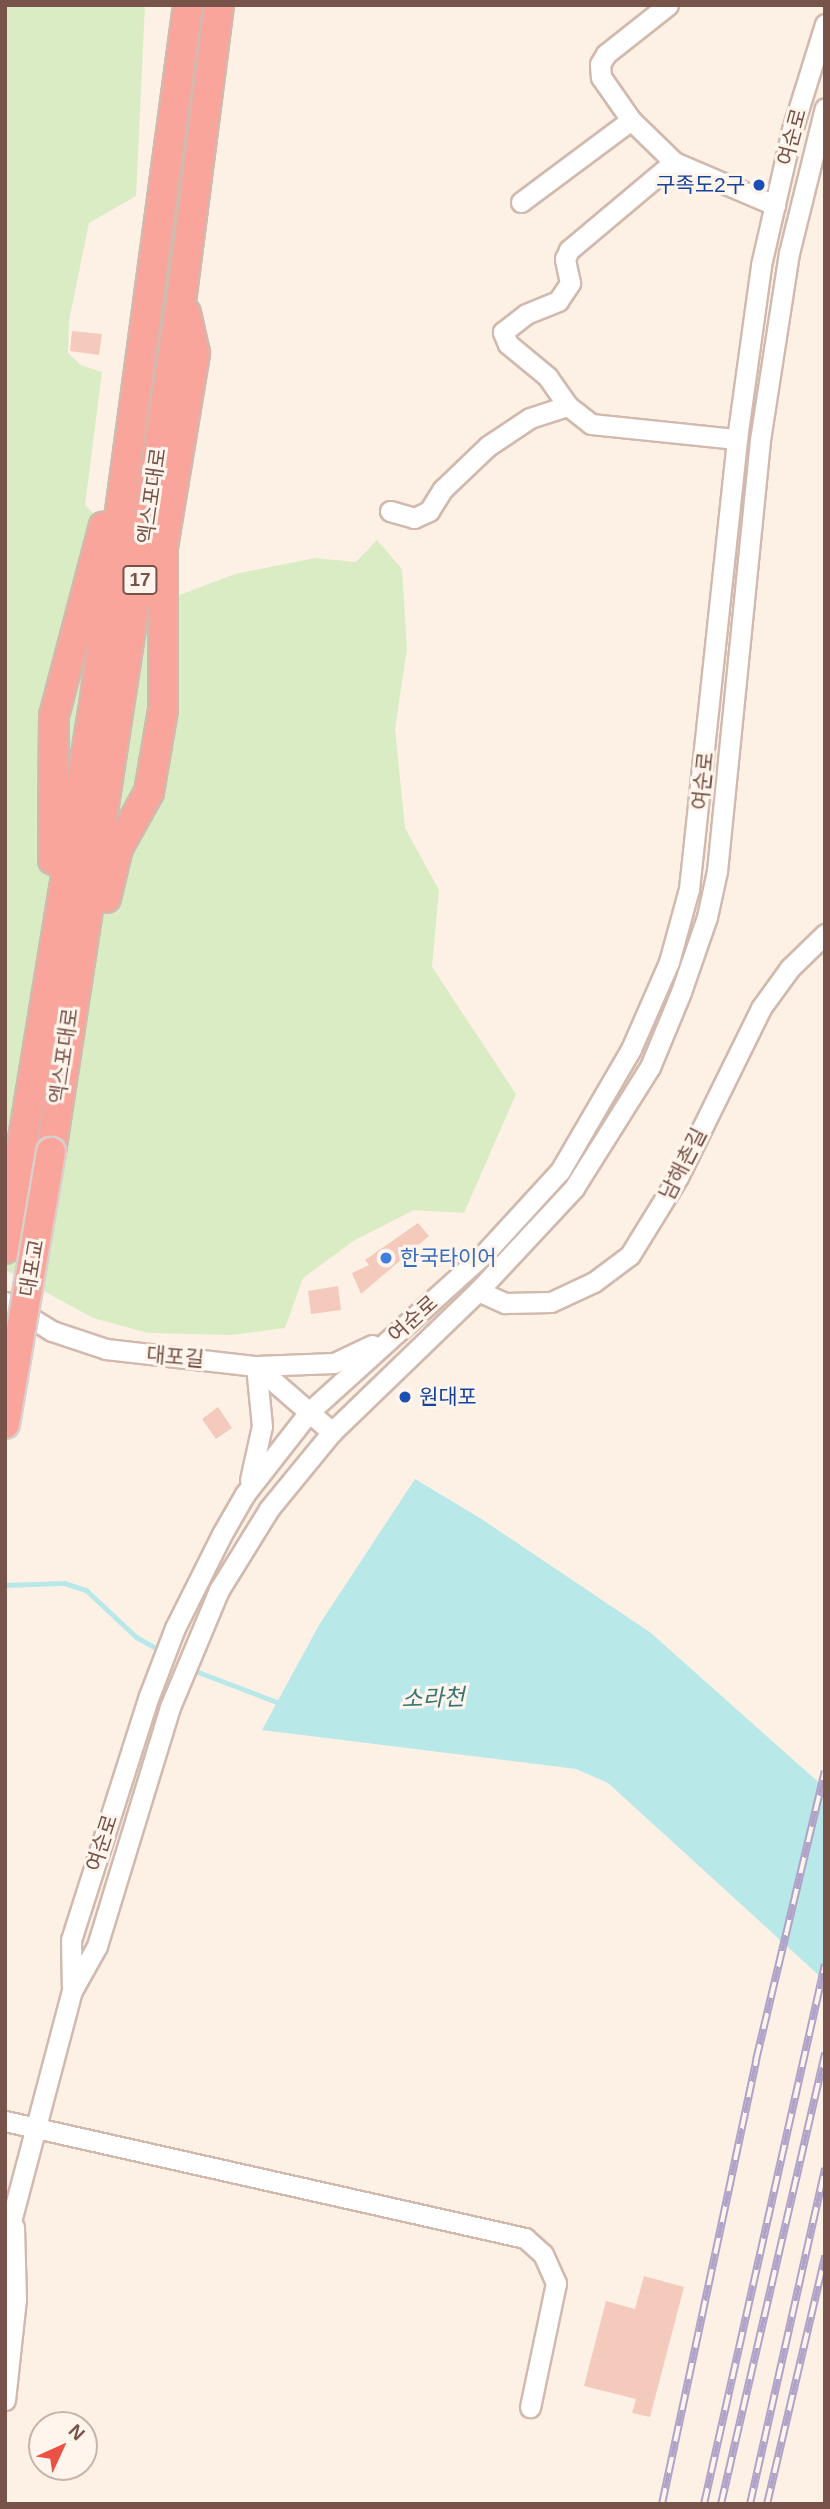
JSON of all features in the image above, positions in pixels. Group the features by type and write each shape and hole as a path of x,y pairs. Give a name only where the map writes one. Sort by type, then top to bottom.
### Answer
{"highway":[{"name":"엑스포대로","path":"51,1152 52,1039 186,5"},
{"path":"52,1039 54,716 107,515 122,421 126,331 140,236 186,5"},
{"name":"엑스포대로","path":"22,1148 52,1039 182,294 219,5"},
{"path":"52,1039 118,848 153,779 163,699 163,547 195,353 182,294"},
{"name":"대포교","path":"5,1249 22,1148"},
{"name":"대포교","path":"5,1424 51,1152"}],"street":[{"path":"667,5 600,64 601,77 631,120 674,162 775,205"},
{"name":"여순로","path":"72,1991 71,1940 149,1696 175,1628 245,1494 309,1412 483,1255 560,1171 631,1049 669,962 689,889 696,838 737,439 761,265 825,24"},
{"name":"여순로","path":"5,2244 14,2221 33,2127 72,1991 97,1946 170,1707 196,1637 243,1549 300,1468 332,1432 478,1291 574,1188 613,1132 650,1067 708,917 717,871 760,440 789,253 825,108"},
{"path":"521,202 631,120"},
{"path":"674,162 569,250 565,258 570,283 558,301 526,314 503,332 508,344 548,377 568,406 591,424 737,439"},
{"path":"390,512 414,518 429,511 443,489 488,446 530,418 568,406"},
{"name":"남해촌길","path":"478,1291 505,1303 551,1301 594,1282 630,1255 678,1177 761,1008 790,968 825,934"},
{"name":"대포길","path":"5,1302 52,1331 106,1349 256,1366 334,1363 404,1327"},
{"path":"256,1366 332,1432"},
{"path":"245,1494 262,1426 256,1366"},
{"path":"5,2121 525,2238 543,2254 556,2283 530,2407"},
{"name":"여순로","path":"5,2400 16,2299 14,2221"}],"green space":[{"path":"5,5 145,5 136,196 89,223 69,321 68,353 81,365 102,372 85,505 177,596 235,574 315,558 356,562 377,540 402,569 407,649 395,729 405,828 439,890 432,967 516,1094 464,1213 414,1210 355,1240 303,1278 285,1328 232,1335 148,1333 93,1318 5,1270"}],"water":[{"path":"415,1479 480,1518 651,1633 825,1788 825,1981 608,1783 576,1769 262,1730 319,1625"}],"building":[{"path":"72,331 102,334 99,355 70,351"},
{"path":"418,1223 429,1236 361,1294 352,1273 369,1265 365,1260"},
{"path":"338,1286 341,1310 311,1314 308,1291"},
{"path":"218,1407 232,1428 216,1439 202,1419"},
{"path":"644,2276 684,2287 650,2417 632,2413 636,2399 584,2386 606,2301 635,2309"}],"waterway":[{"name":"소라천","path":"5,1585 64,1583 86,1590 136,1637 161,1651"},
{"name":"소라천","path":"190,1669 282,1704"}],"railway":[{"path":"662,2504 756,2060 825,1771"},
{"path":"704,2504 825,1964"},
{"path":"721,2504 825,2053"},
{"path":"750,2504 825,2168"},
{"path":"767,2504 825,2256"}],"place":[{"name":"구족도2구","path":"759,185"},
{"name":"한국타이어","path":"386,1258"},
{"name":"원대포","path":"405,1397"}]}
